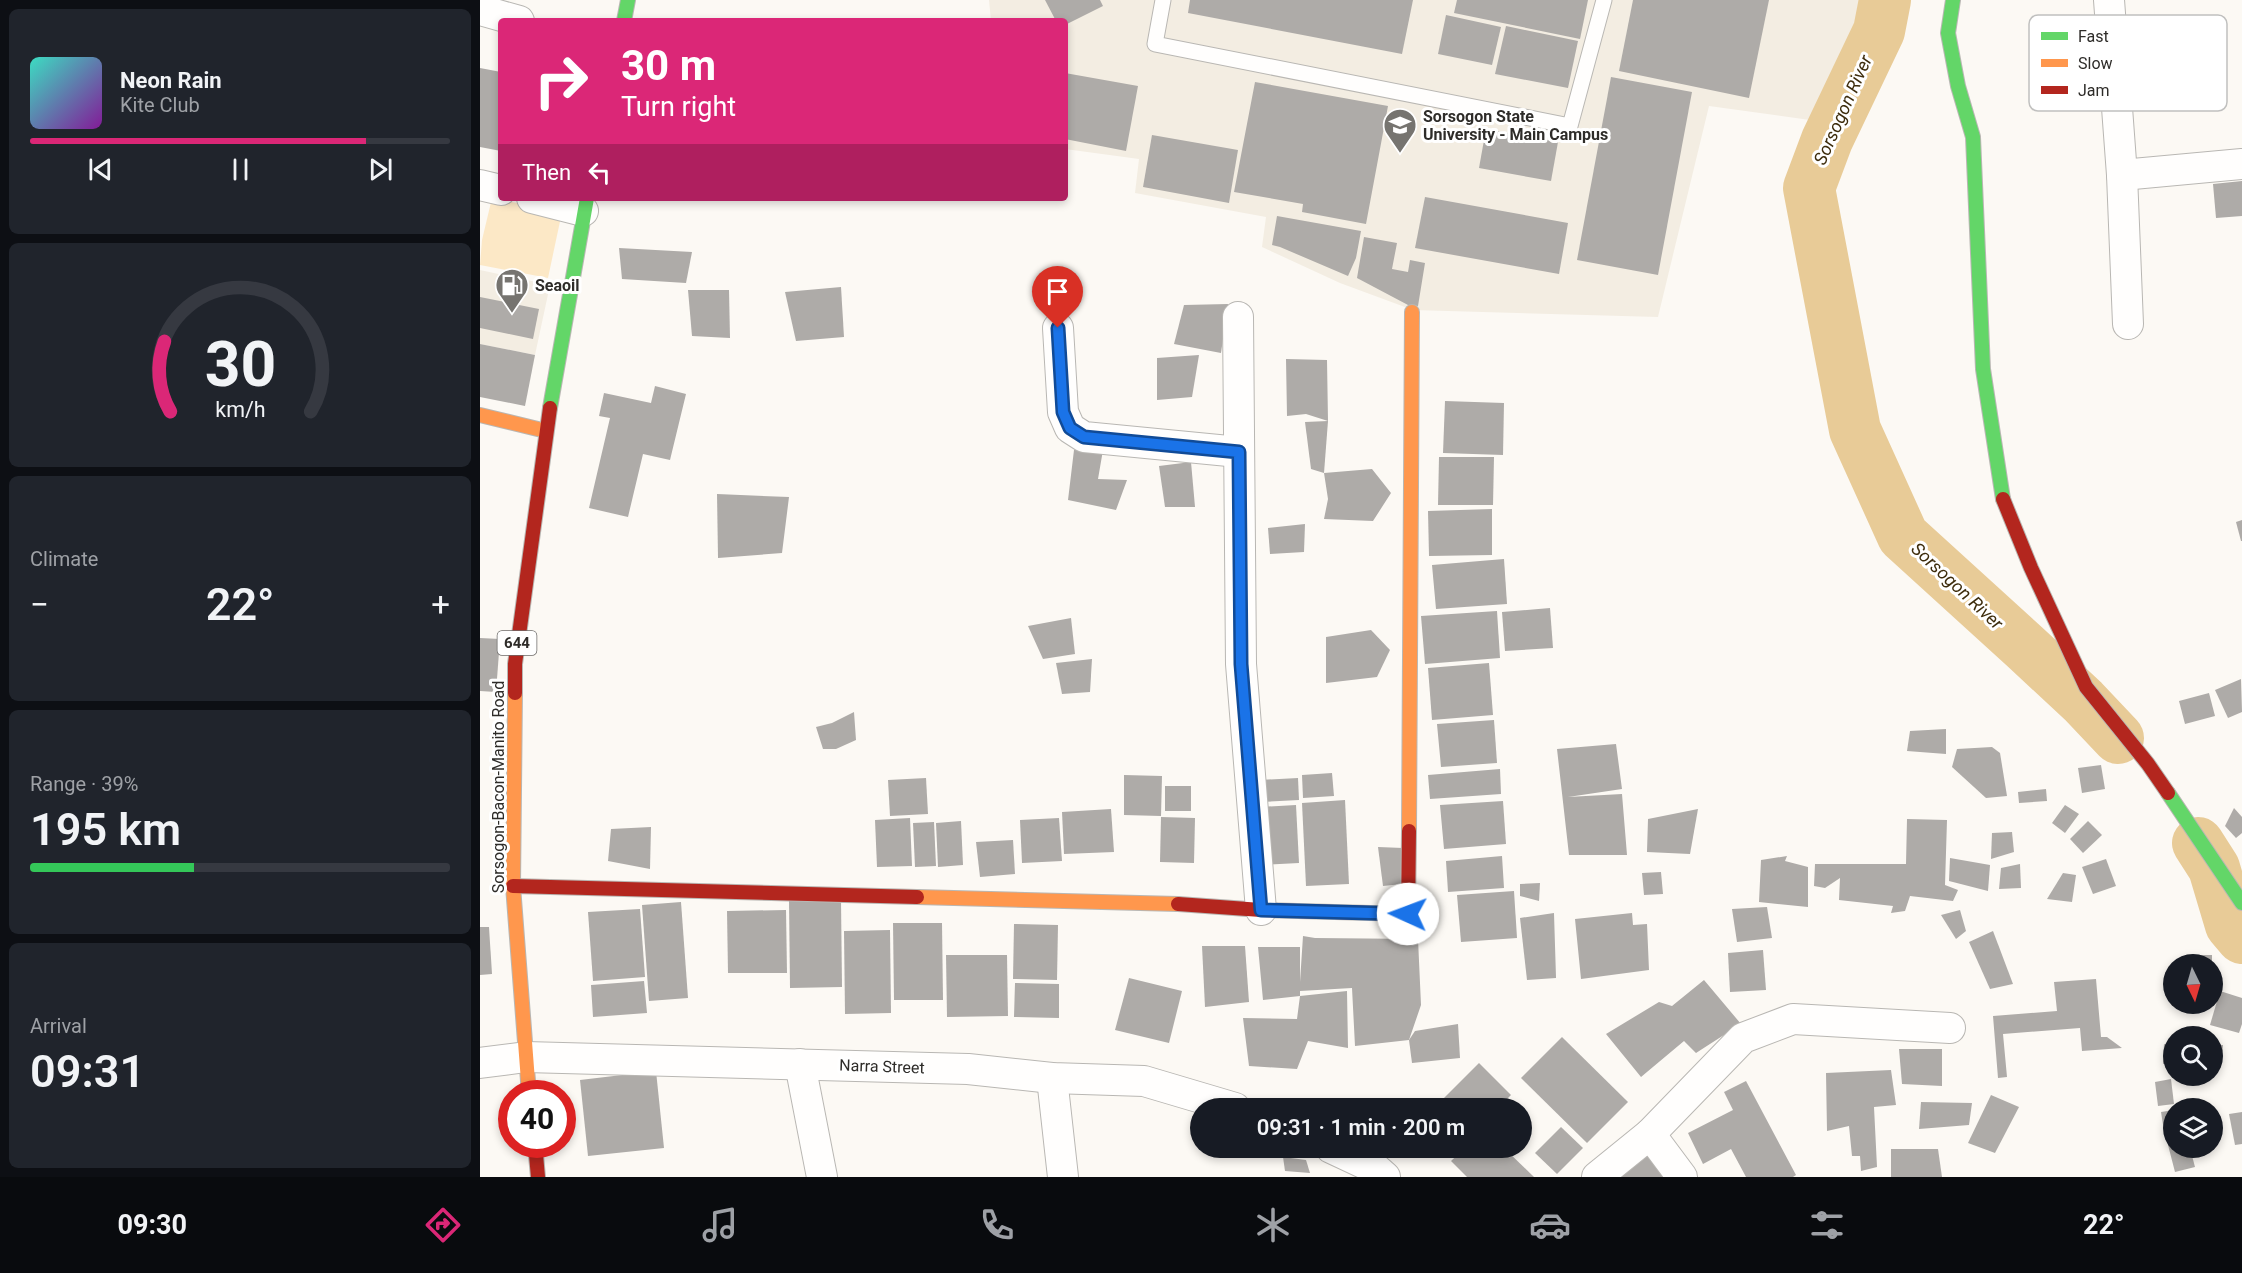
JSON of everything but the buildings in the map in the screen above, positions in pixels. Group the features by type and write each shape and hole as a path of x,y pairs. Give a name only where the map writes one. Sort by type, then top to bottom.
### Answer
{"street":[{"path":"625,18 628,0"},
{"path":"1953,0 1948,33 1958,86 1973,137 1983,369 2001,493 2031,568 2086,687 2148,764 2242,903"},
{"path":"2109,0 2110,15"},
{"path":"480,10 508,18"},
{"path":"2117,111 2128,324"},
{"path":"2122,175 2242,164"},
{"path":"480,185 498,189"},
{"path":"558,201 585,204"},
{"name":"Sorsogon-Bacon-Manito Road","path":"528,1080 513,886 515,664 546,431 585,204"},
{"path":"513,886 1187,904 1261,910 1408,914 1412,312"},
{"path":"1238,316 1241,664 1261,910"},
{"path":"1058,328 1063,412 1070,428 1084,437 1239,452"},
{"path":"480,415 546,431"},
{"path":"1597,1177 1650,1134 1743,1038 1793,1019 1950,1028"},
{"name":"Narra Street","path":"480,1063 526,1058 968,1069 1052,1078 1144,1081 1201,1098"},
{"path":"800,1064 822,1177"},
{"path":"1052,1078 1063,1177"},
{"path":"1650,1134 1682,1177"},
{"path":"536,1158 538,1177"},
{"path":"1352,1158 1376,1169 1385,1177"}],"lane":[{"path":"1163,0 1155,44 1570,126 1604,0"}],"shaded area":[{"name":"Sorsogon State University - Main Campus","path":"989,0 1866,0 1817,121 1709,106 1658,317 1413,310 1340,283 1262,247 1266,217 1135,193 1139,159 1068,149 1068,18 991,18"},
{"path":"492,198 562,212 548,278 480,265 482,240"},
{"name":"Seaoil","path":"480,270 550,285 535,355 480,344"}],"waterway":[{"name":"Sorsogon River","path":"1885,0 1879,31 1827,140 1809,188 1855,430 1903,536 2083,701 2118,738"},
{"name":"Sorsogon River","path":"2198,843 2214,868 2231,925 2242,938"}],"traffic: fast":[{"path":"625,18 628,0"},
{"path":"1953,0 1948,33 1958,86 1973,137 1983,369 2003,499"},
{"path":"550,408 586,201"},
{"path":"2168,793 2242,903"}],"traffic: slow":[{"path":"1409,831 1412,312"},
{"path":"480,415 546,431"},
{"path":"515,693 513,886 528,1080"},
{"path":"917,897 1178,904"}],"traffic: jam":[{"path":"515,693 515,664 550,408"},
{"path":"2003,499 2031,568 2086,687 2148,764 2168,793"},
{"path":"1178,904 1261,910 1408,914 1409,831"},
{"path":"513,886 917,897"},
{"path":"536,1158 538,1177"}],"place":[{"name":"Sorsogon State University - Main Campus","path":"1400,154"},
{"name":"Seaoil","path":"512,314"}],"route":[{"path":"1058,328 1063,412 1070,428 1084,437 1239,452 1241,664 1261,910 1408,914"}]}
